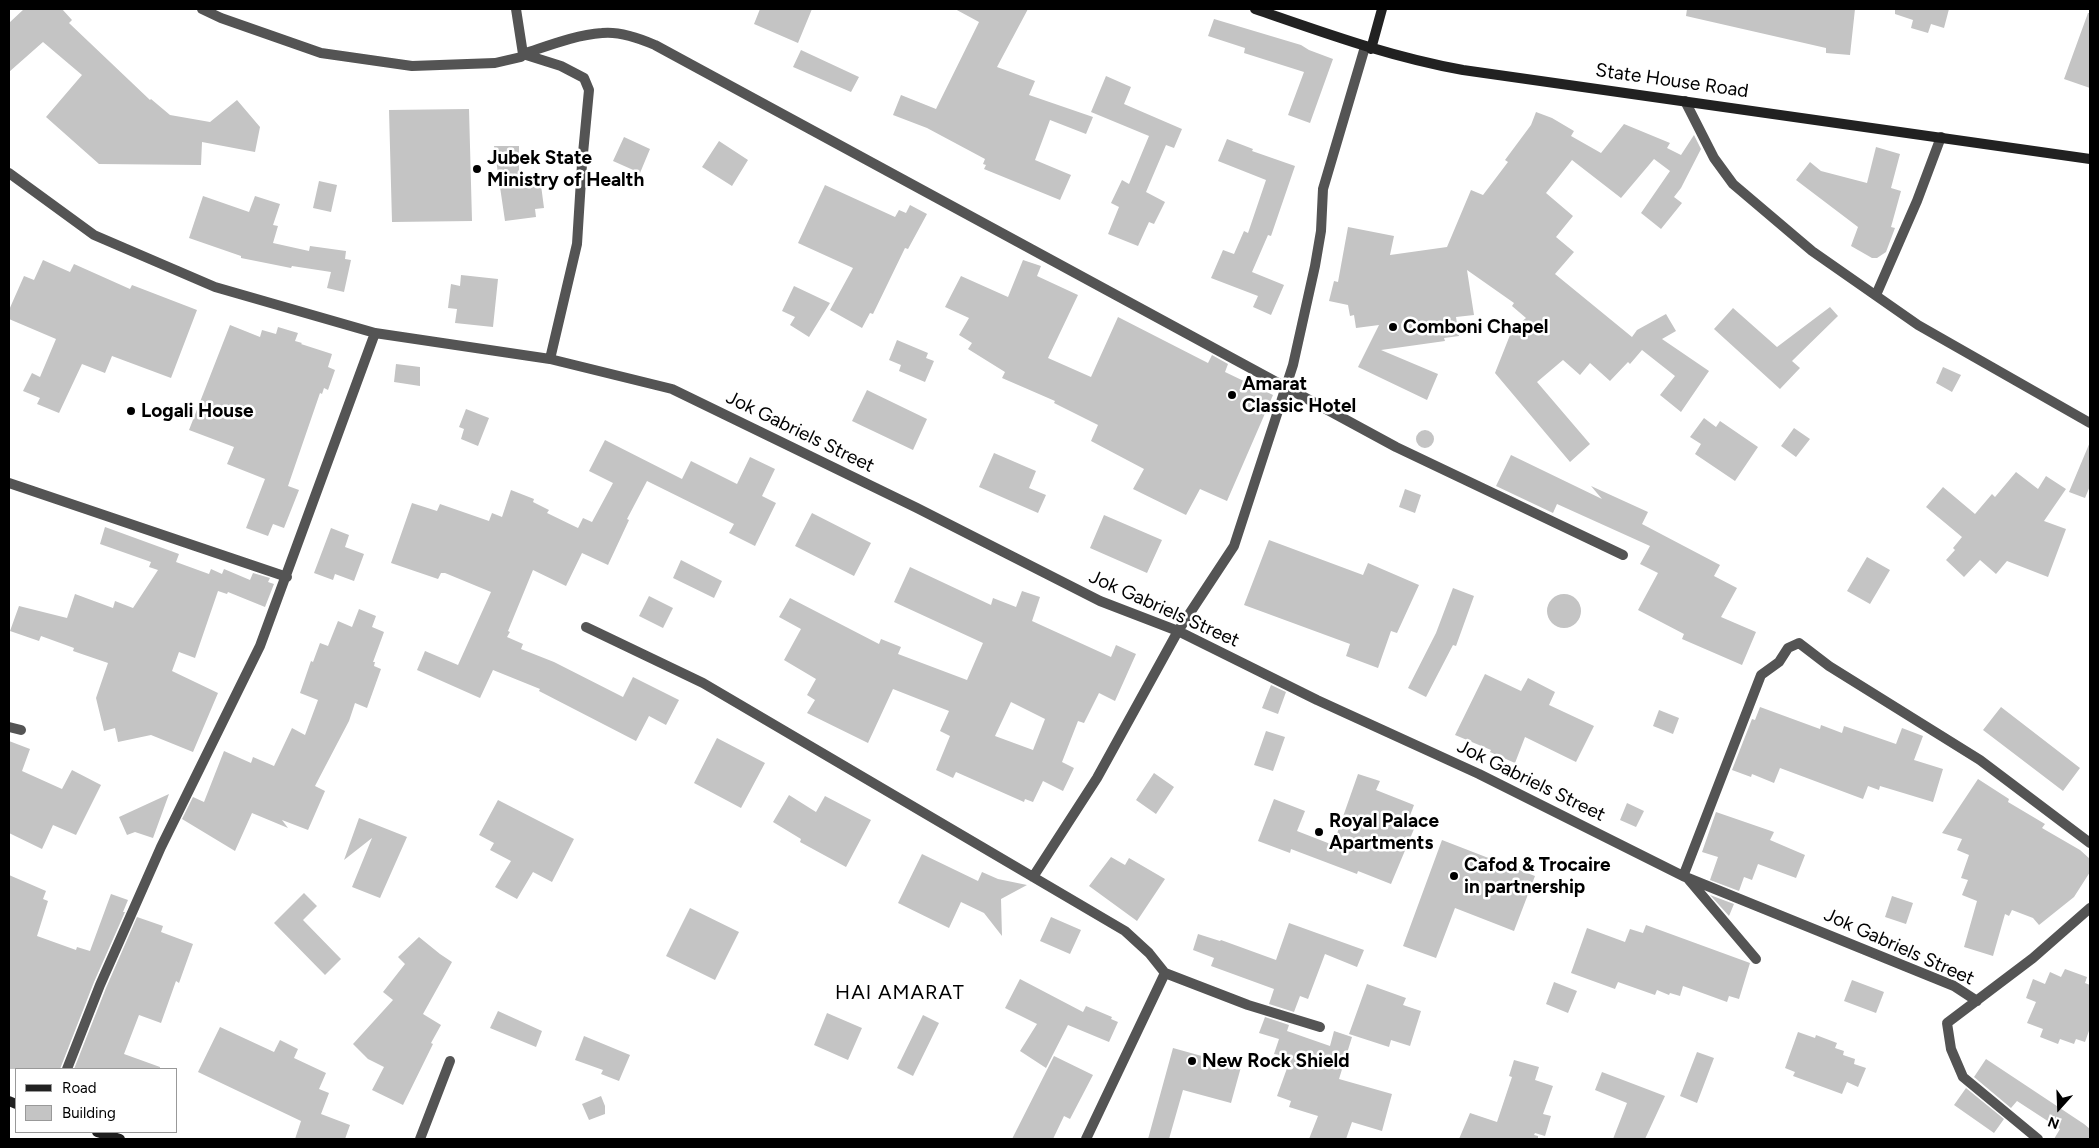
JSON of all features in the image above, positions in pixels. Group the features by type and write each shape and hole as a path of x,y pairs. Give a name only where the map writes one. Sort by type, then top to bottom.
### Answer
{"main road":[{"name":"State House Road","path":"1256,9 1368,48 1429,64 2090,159"},
{"path":"1368,48 1382,9"},
{"path":"101,1133 114,1138"}],"street":[{"path":"202,9 220,18 322,53 412,66 495,63 521,57 523,54 576,38 603,32 634,36 655,45 1403,450 1623,555"},
{"path":"516,9 523,54"},
{"path":"1033,877 1097,778 1178,631 1234,546 1293,365 1321,231 1323,189 1368,48"},
{"path":"523,54 562,66 584,78 589,90 577,244 550,358"},
{"path":"1685,101 1714,158 1733,184 1812,251 1918,325 2090,422"},
{"path":"1876,295 1914,210 1941,137"},
{"name":"Jok Gabriels Street","path":"9,173 94,235 215,287 374,333 550,358 672,388 917,508 1100,601 1178,631 1317,700 1479,774 1683,876 1954,986 1977,1001"},
{"path":"67,1068 100,985 161,847 260,646 374,333"},
{"path":"9,483 286,577"},
{"path":"586,627 704,684 1125,931 1149,953 1164,973 1248,1005 1320,1027"},
{"path":"1756,959 1684,874 1761,675 1779,662 1788,648 1799,643 1830,666 1980,760 2090,843"},
{"path":"9,727 21,730"},
{"path":"2038,1139 1963,1077 1951,1049 1947,1023 2033,958 2090,908"},
{"path":"1086,1139 1164,973"},
{"path":"420,1139 450,1061"}],"building":[{"path":"24,9 62,9 72,20 69,23 150,100 170,115 210,122 237,100 260,127 255,152 202,142 201,165 99,164 46,117 82,75 43,42 9,72 9,23"},
{"path":"760,9 812,9 798,43 754,24"},
{"path":"955,9 1028,9 997,67 1035,81 1029,95 1093,117 1086,134 1050,120 1035,160 1071,175 1060,200 984,169 986,165 983,164 985,159 927,128 893,115 901,95 936,109 979,22"},
{"path":"1687,9 1855,9 1850,55 1826,53 1826,48 1686,16"},
{"path":"1895,9 1949,9 1944,28 1931,24 1928,33 1911,28 1913,20 1895,14"},
{"path":"2088,13 2090,13 2090,88 2064,79"},
{"path":"1214,19 1301,45 1333,59 1310,123 1288,115 1304,72 1244,53 1245,48 1208,36"},
{"path":"801,50 859,77 851,92 793,67"},
{"path":"1106,76 1131,87 1124,104 1182,129 1174,148 1166,145 1146,192 1165,202 1154,224 1149,222 1138,246 1108,234 1119,207 1111,203 1122,180 1129,184 1149,136 1091,112"},
{"path":"469,109 472,221 392,222 389,110"},
{"path":"1536,112 1552,118 1574,131 1571,136 1601,153 1624,124 1670,143 1667,148 1681,155 1694,135 1701,149 1681,188 1674,197 1682,203 1661,229 1641,213 1670,171 1654,159 1621,198 1572,160 1546,193 1573,216 1556,237 1574,252 1555,274 1632,337 1637,330 1666,314 1676,331 1662,339 1709,371 1681,412 1660,395 1675,376 1642,350 1630,364 1628,362 1610,381 1590,363 1580,375 1563,360 1537,382 1590,444 1570,462 1495,373 1512,330 1526,318 1512,306 1514,303 1467,270 1474,315 1456,317 1459,336 1444,338 1445,341 1381,350 1438,374 1427,400 1358,367 1379,325 1356,328 1354,315 1350,316 1348,305 1329,301 1334,281 1338,282 1348,227 1394,236 1390,255 1447,247 1471,190 1483,195 1508,162 1505,160 1531,125"},
{"path":"624,137 650,149 640,173 613,161"},
{"path":"1227,139 1253,149 1252,151 1295,166 1271,236 1268,235 1252,272 1284,285 1271,315 1253,307 1258,296 1211,278 1223,250 1234,254 1244,231 1248,233 1266,180 1218,161"},
{"path":"719,141 748,160 732,186 702,167"},
{"path":"494,146 519,146 519,188 541,185 544,208 535,209 536,217 505,221"},
{"path":"1876,147 1900,154 1891,188 1901,191 1891,227 1895,228 1886,252 1877,258 1872,258 1851,246 1858,227 1796,180 1810,162 1821,171 1867,183"},
{"path":"319,181 337,185 331,212 313,208"},
{"path":"825,185 895,217 899,210 906,213 910,205 927,214 908,249 905,248 873,314 870,313 862,328 830,310 853,268 798,243"},
{"path":"203,196 249,212 255,196 280,204 273,225 278,226 273,243 309,251 310,246 346,251 345,259 351,260 344,292 327,288 331,272 292,266 291,268 241,258 241,256 189,238"},
{"path":"43,260 70,272 74,264 130,289 132,285 197,310 171,378 112,356 105,373 82,364 59,413 37,404 40,398 23,391 32,373 40,377 56,339 9,319 9,310 24,276 34,280"},
{"path":"1023,260 1041,266 1037,276 1078,295 1048,358 1091,377 1118,317 1208,363 1212,355 1228,364 1225,372 1273,395 1227,501 1200,489 1186,515 1133,489 1144,469 1091,441 1098,425 1054,403 1055,401 1002,378 1005,372 968,349 972,343 959,335 969,318 945,307 961,276 1008,297"},
{"path":"461,275 498,279 493,327 455,323 457,309 448,308 451,284 460,286"},
{"path":"794,286 830,303 809,337 790,325 795,317 782,311"},
{"path":"1830,307 1838,316 1792,361 1800,368 1780,389 1714,329 1733,308 1777,347"},
{"path":"230,325 260,337 262,330 276,334 278,327 298,333 295,341 332,354 328,367 335,370 328,390 324,388 322,394 320,393 288,486 299,490 284,528 273,524 268,536 246,528 265,479 227,464 234,447 189,430"},
{"path":"897,340 928,353 926,358 934,361 925,382 899,371 901,365 889,360"},
{"path":"396,364 420,367 420,386 394,382"},
{"path":"1943,367 1961,375 1952,392 1936,383"},
{"path":"867,390 927,419 913,450 852,421"},
{"path":"466,409 489,418 478,446 461,439 464,429 459,427"},
{"path":"1704,418 1716,427 1720,421 1758,447 1735,481 1695,454 1701,444 1690,437"},
{"path":"1794,428 1810,439 1796,457 1781,446"},
{"path":"1421,430 1429,430 1434,435 1432,446 1421,448 1416,443 1416,435"},
{"path":"605,440 682,479 691,461 737,484 750,457 775,469 762,496 776,503 755,546 729,533 734,524 647,481 627,519 629,520 608,565 582,553 566,586 533,570 507,637 523,644 521,649 554,662 623,697 633,677 679,700 666,725 649,716 636,741 539,691 540,689 493,670 480,698 417,670 425,651 458,665 491,592 445,573 441,573 438,579 391,563 412,503 437,511 440,504 489,521 492,513 502,517 511,490 534,499 533,502 549,510 547,513 578,528 583,518 592,522 613,483 589,471"},
{"path":"2090,442 2090,486 2085,498 2069,492"},
{"path":"994,453 1036,471 1029,488 1046,495 1038,513 979,487"},
{"path":"1511,455 1602,499 1591,486 1648,512 1642,524 1720,565 1714,576 1737,588 1721,617 1756,632 1742,665 1682,639 1684,634 1638,610 1658,573 1640,564 1650,546 1557,504 1553,513 1496,486"},
{"path":"2016,472 2038,489 2046,476 2066,489 2044,521 2066,529 2048,577 2007,561 1996,574 1980,560 1964,577 1946,560 1955,550 1953,548 1962,537 1926,507 1943,487 1975,514 1992,494 1995,497"},
{"path":"1405,489 1421,495 1415,513 1399,507"},
{"path":"812,513 871,543 854,576 795,546"},
{"path":"1104,515 1162,540 1147,573 1090,548"},
{"path":"105,527 179,554 176,562 209,574 211,569 222,574 224,569 250,580 253,573 270,578 268,582 274,584 265,607 228,592 227,594 218,591 195,658 179,652 172,671 218,693 193,752 151,735 118,742 115,728 104,731 96,698 108,663 73,651 74,648 41,636 39,641 10,631 19,606 67,618 75,594 113,608 115,601 133,608 158,570 149,567 151,562 100,544"},
{"path":"331,528 349,535 345,547 364,554 354,581 335,574 333,580 314,573"},
{"path":"1269,540 1363,575 1368,563 1419,585 1397,633 1391,631 1378,668 1346,656 1350,644 1244,605"},
{"path":"1867,557 1890,570 1870,604 1847,591"},
{"path":"681,560 722,581 714,598 673,578"},
{"path":"910,567 991,605 993,598 1016,607 1022,591 1040,597 1032,621 1111,657 1116,645 1136,654 1115,701 1099,693 1084,723 1078,721 1062,762 1074,768 1063,791 1043,781 1033,802 1025,799 1024,802 956,772 953,778 936,770 950,736 940,731 949,711 893,689 868,743 807,713 815,700 807,695 816,679 784,660 801,629 779,617 790,598 879,644 881,639 901,647 898,654 967,680 983,643 894,602","holes":["1011,702 1045,719 1033,750 995,736"]},
{"path":"1453,588 1474,596 1456,646 1453,645 1426,697 1408,688 1436,633"},
{"path":"1564,594 1571,595 1576,599 1580,604 1580,618 1576,623 1571,627 1564,628 1557,627 1552,623 1548,618 1547,611 1548,604 1552,599 1557,595"},
{"path":"649,596 673,608 663,628 639,616"},
{"path":"359,609 376,616 372,627 384,632 373,662 375,662 374,666 381,669 367,708 355,703 349,721 315,786 325,791 308,830 282,820 288,828 252,813 235,851 182,819 193,797 204,802 224,751 251,763 253,757 274,766 292,728 305,735 318,700 300,693 311,661 313,662 320,643 328,646 338,621 352,627"},
{"path":"1485,674 1521,691 1528,678 1555,692 1549,705 1594,726 1576,762 1525,737 1515,763 1490,752 1491,750 1455,735"},
{"path":"1271,685 1286,692 1278,714 1262,708"},
{"path":"1760,707 1820,729 1821,725 1842,733 1844,726 1896,744 1902,728 1923,736 1914,760 1943,769 1933,802 1880,786 1879,790 1868,786 1863,799 1780,768 1774,783 1752,774 1751,777 1732,770 1752,719 1755,720"},
{"path":"2001,707 2080,768 2063,791 1983,730"},
{"path":"1659,710 1679,718 1673,734 1653,726"},
{"path":"1266,731 1285,737 1273,771 1254,765"},
{"path":"717,738 765,763 741,808 694,783"},
{"path":"9,741 30,749 22,771 62,789 72,770 101,785 76,835 53,825 42,849 9,833"},
{"path":"1154,773 1174,787 1156,814 1136,800"},
{"path":"1358,774 1380,781 1376,790 1414,805 1406,826 1414,829 1391,884 1358,871 1357,874 1291,849 1290,853 1258,841 1274,799 1305,811 1297,831 1333,845"},
{"path":"1978,779 2009,799 2008,802 2045,824 2042,828 2080,850 2090,859 2090,872 2074,897 2039,925 2033,918 2012,910 2009,916 2005,914 1993,956 1964,947 1977,901 1962,895 1968,880 1961,878 1969,855 1957,850 1962,839 1942,833"},
{"path":"169,794 153,838 135,832 127,835 119,817"},
{"path":"789,795 816,812 825,796 871,820 846,867 800,842 801,839 773,822"},
{"path":"498,800 574,839 552,882 533,872 517,899 495,887 511,861 490,850 494,843 479,835"},
{"path":"1627,803 1644,811 1636,827 1620,820"},
{"path":"1716,812 1774,832 1770,840 1805,855 1796,878 1758,864 1752,880 1744,877 1739,891 1710,880 1718,857 1702,852"},
{"path":"359,818 407,837 380,898 352,887 372,838 344,860"},
{"name":"Cafod & Trocaire in partnership","path":"1442,840 1535,876 1514,931 1455,908 1436,958 1403,946"},
{"path":"922,854 978,881 982,872 998,879 1027,885 1001,899 1002,936 984,913 961,902 949,928 898,903"},
{"path":"1111,857 1125,865 1129,858 1165,879 1137,921 1089,886"},
{"path":"9,875 46,891 43,899 48,901 37,936 76,950 77,947 90,951 111,894 128,900 123,912 125,912 94,982 60,1068 9,1069"},
{"path":"304,893 317,906 303,920 341,959 325,975 274,923"},
{"path":"1710,895 1734,904 1729,916"},
{"path":"1892,896 1913,903 1906,924 1885,917"},
{"path":"690,908 739,932 715,980 666,956"},
{"path":"137,917 163,926 161,932 193,944 179,983 176,981 161,1023 139,1015 124,1054 160,1068 74,1068"},
{"path":"1051,917 1081,930 1070,954 1040,941"},
{"path":"1289,923 1364,950 1357,967 1325,954 1308,999 1300,996 1294,1012 1269,1004 1274,989 1211,966 1214,958 1193,950 1198,934 1221,940 1276,960"},
{"path":"1646,925 1750,963 1739,999 1729,996 1727,1002 1683,986 1680,996 1670,993 1669,995 1657,990 1655,995 1618,982 1615,989 1571,973 1587,928 1625,942 1630,929 1643,933"},
{"path":"419,937 452,962 423,1014 441,1025 403,1105 372,1090 384,1067 368,1059 353,1044 393,1000 383,992 405,964 398,957"},
{"path":"2065,969 2087,977 2085,983 2090,985 2090,1028 2085,1042 2076,1039 2074,1044 2060,1039 2058,1044 2040,1037 2043,1029 2027,1023 2036,1002 2026,998 2033,979 2045,984 2050,972 2061,977"},
{"path":"1020,979 1083,1012 1086,1006 1112,1017 1111,1019 1118,1022 1109,1042 1068,1025 1046,1068 1020,1051 1037,1024 1005,1008"},
{"path":"1852,980 1884,992 1876,1013 1844,1001"},
{"path":"1554,982 1577,991 1568,1013 1546,1004"},
{"path":"1367,984 1406,998 1403,1005 1421,1011 1410,1046 1391,1040 1389,1047 1349,1034"},
{"path":"498,1011 542,1031 536,1047 490,1028"},
{"path":"827,1013 862,1028 848,1060 814,1045"},
{"path":"923,1015 939,1023 913,1076 897,1068"},
{"path":"1265,1017 1289,1025 1287,1031 1330,1046 1334,1031 1352,1037 1339,1079 1392,1094 1382,1131 1352,1122 1346,1139 1309,1139 1318,1116 1289,1107 1291,1101 1277,1096 1290,1060 1274,1054 1279,1039 1259,1033"},
{"path":"220,1027 274,1052 280,1040 298,1049 294,1058 326,1073 319,1089 329,1093 321,1114 350,1125 345,1139 295,1139 301,1121 198,1072"},
{"path":"1798,1032 1815,1038 1816,1035 1837,1043 1835,1048 1844,1051 1843,1055 1855,1059 1854,1064 1866,1068 1858,1087 1847,1082 1842,1094 1793,1076 1795,1072 1785,1068"},
{"path":"584,1036 630,1055 619,1081 601,1074 603,1070 575,1060"},
{"path":"1173,1048 1241,1067 1231,1103 1183,1090 1169,1139 1148,1139"},
{"path":"1697,1052 1714,1058 1697,1103 1680,1096"},
{"path":"1054,1056 1093,1075 1070,1119 1064,1116 1053,1139 1012,1139"},
{"path":"1986,1059 2084,1124 2090,1129 2090,1139 2054,1139 2060,1129 2017,1101 2011,1108 1974,1077"},
{"path":"1514,1060 1539,1067 1535,1080 1553,1086 1543,1114 1551,1116 1545,1136 1535,1133 1534,1135 1538,1136 1538,1139 1459,1139 1470,1113 1497,1122 1512,1077 1509,1076"},
{"path":"1602,1072 1665,1096 1645,1139 1613,1139 1627,1103 1595,1090"},
{"path":"1966,1088 2004,1119 1994,1133 1954,1105"},
{"path":"601,1096 605,1106 605,1114 589,1120 582,1104"}],"place":[{"name":"Jubek State Ministry of Health","path":"477,169"},
{"name":"Comboni Chapel","path":"1393,327"},
{"name":"Amarat Classic Hotel","path":"1232,395"},
{"name":"Logali House","path":"131,411"},
{"name":"Royal Palace Apartments","path":"1319,832"},
{"name":"Cafod & Trocaire in partnership","path":"1454,876"},
{"name":"New Rock Shield","path":"1192,1061"}],"district":[{"name":"HAI AMARAT","path":"900,993"}]}
